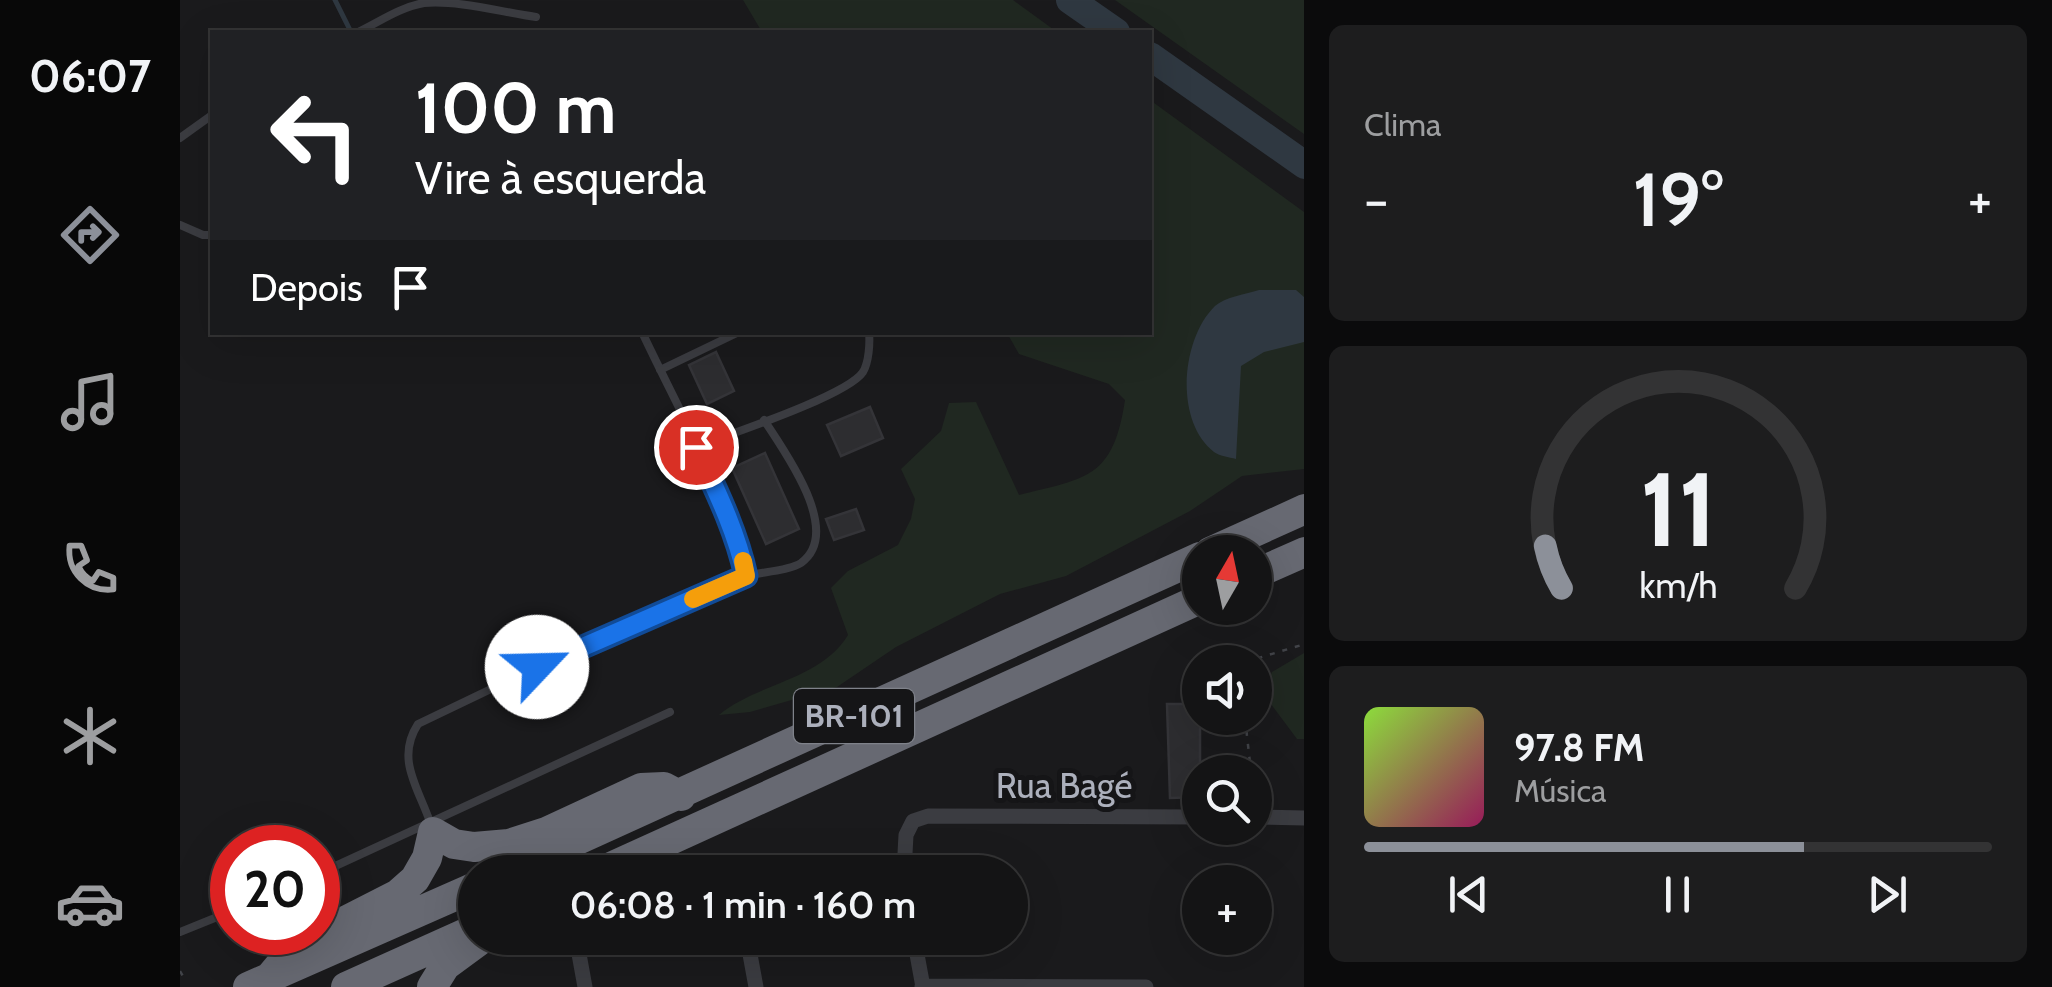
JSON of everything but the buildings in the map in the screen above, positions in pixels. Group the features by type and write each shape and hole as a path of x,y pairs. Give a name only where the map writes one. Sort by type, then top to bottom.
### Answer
{"highway":[{"path":"1248,535 1304,509"},
{"name":"BR-101","path":"546,855 1182,565"},
{"name":"BR-101","path":"637,855 1182,607"},
{"path":"259,982 296,946 398,894 416,879 427,858 431,827 454,844 509,844 546,832 641,788 664,787 681,796"},
{"path":"259,982 458,894"},
{"path":"346,987 458,937"},
{"path":"432,987 445,966 460,955"}],"street":[{"name":"Rua Bagé","path":"905,855 906,834 913,821 928,816 1182,817"},
{"path":"1272,817 1304,818"},
{"path":"579,955 585,987"},
{"path":"750,955 756,987"},
{"path":"917,955 923,987 1146,987"}],"lane":[{"path":"362,30 405,8 425,3 442,2 536,17"},
{"path":"180,138 210,116"},
{"path":"180,225 210,234"},
{"path":"643,335 733,529 746,576"},
{"path":"660,370 733,335"},
{"path":"696,447 838,390 863,372 869,335"},
{"path":"431,827 408,760 409,738 418,724 537,667 746,576 800,564 815,545 817,519 790,460 764,420"},
{"path":"340,865 431,827 670,712"},
{"path":"180,932 210,920"}],"path":[{"path":"1272,654 1304,644"},
{"path":"180,971 184,978 180,980"}],"shaded area":[{"path":"743,0 1013,0 1054,30 761,30"},
{"path":"1115,0 1304,0 1304,134"},
{"path":"1152,101 1304,212 1304,469 1242,476 1190,511 1066,576 1000,594 896,647 837,687 750,712 719,715 751,695 822,662 848,635 831,588 848,571 898,545 911,519 915,499 901,469 941,431 949,403 976,402 1019,495 1079,478 1104,460 1120,426 1125,400 1109,384 1019,354 1008,335 1152,335"},
{"path":"1259,290 1296,290 1304,297 1304,342 1264,352 1241,366 1236,459 1214,452 1192,421 1188,401 1189,359 1195,338 1215,306"},
{"path":"1304,653 1304,739 1297,739 1272,705 1272,672"}],"waterway":[{"path":"335,0 350,30"},
{"path":"1070,0 1113,30"},
{"path":"1152,57 1304,164"}],"slow traffic":[{"path":"693,599 746,576 743,561"}],"route":[{"path":"537,667 746,576 740,545 696,447"}]}
